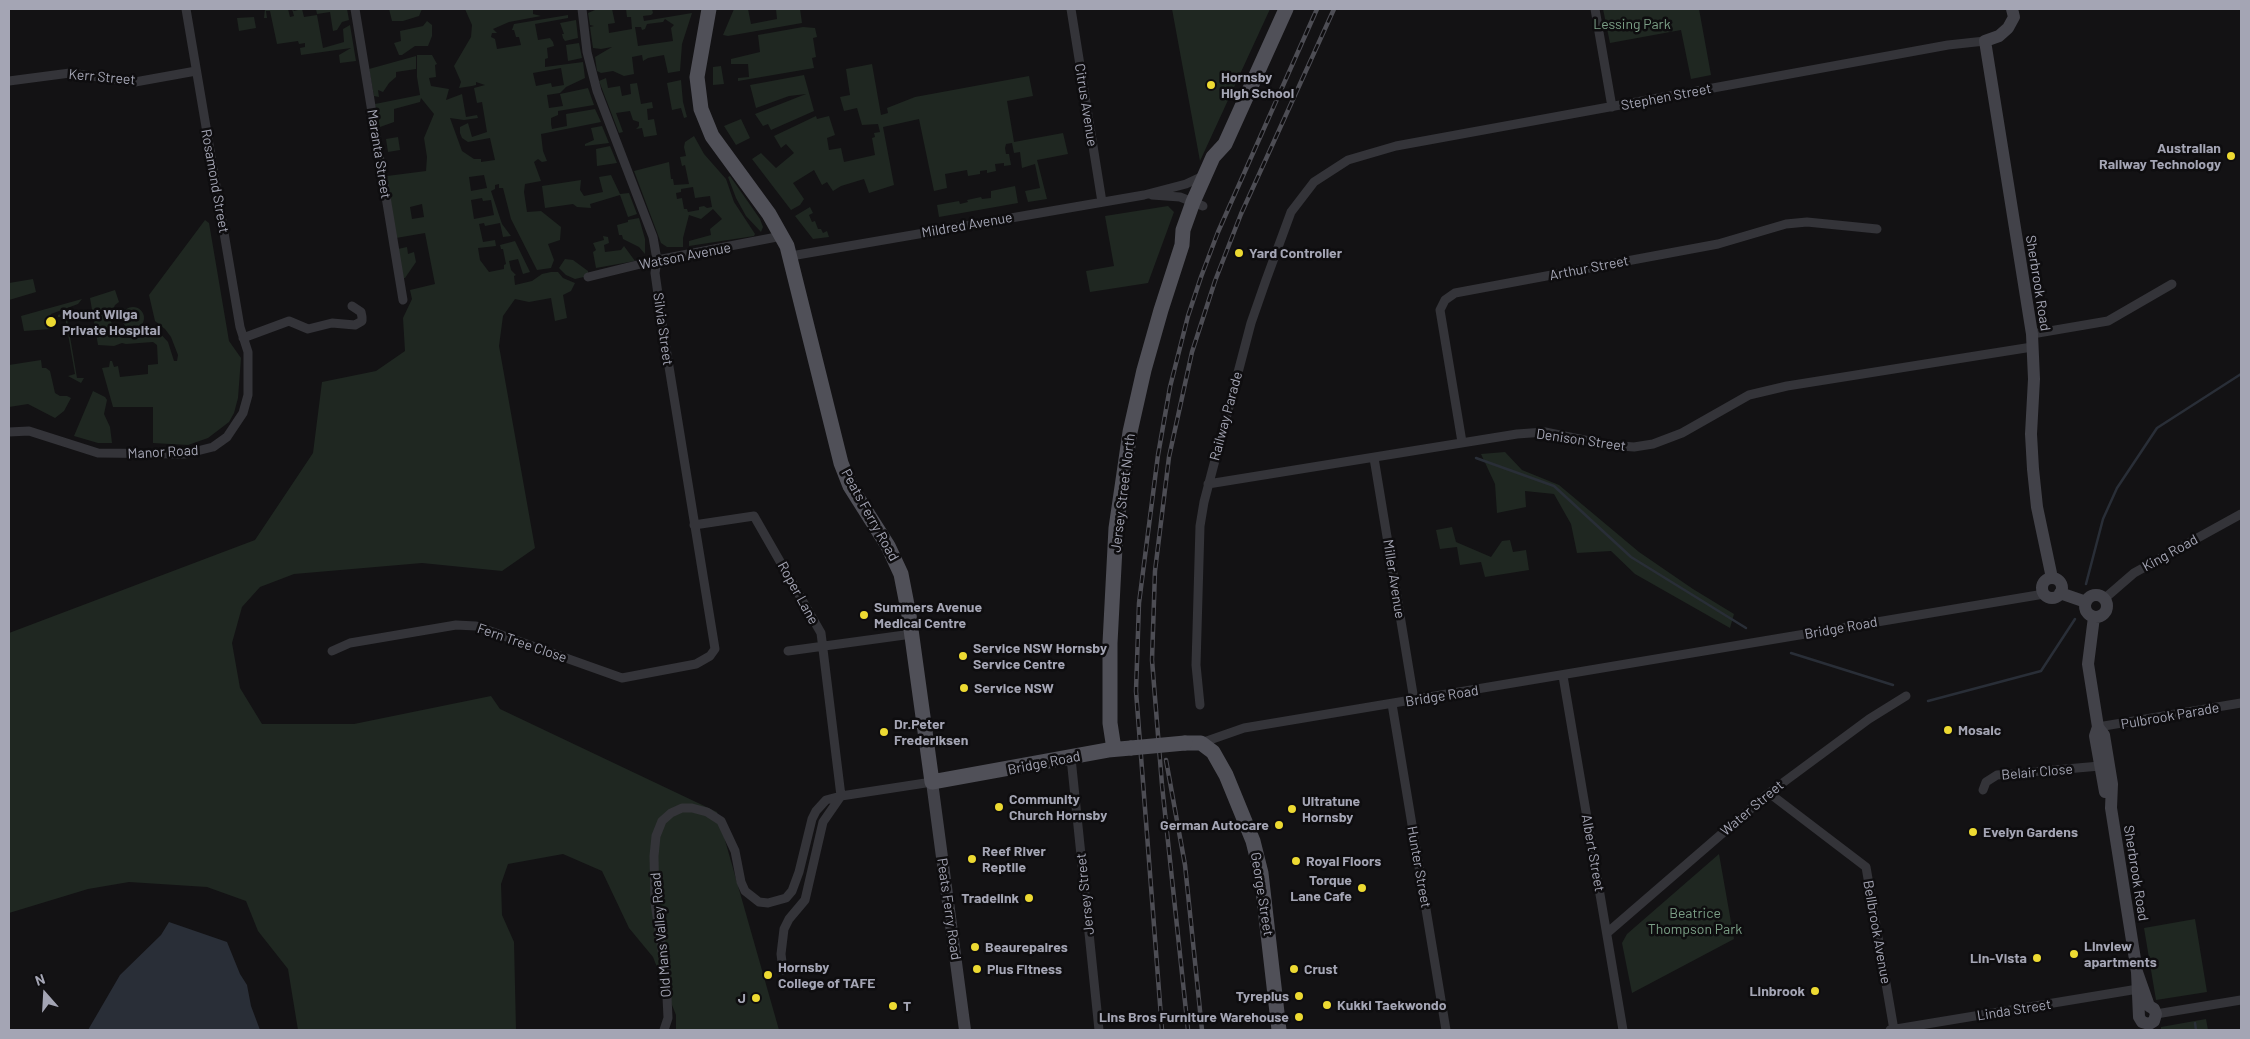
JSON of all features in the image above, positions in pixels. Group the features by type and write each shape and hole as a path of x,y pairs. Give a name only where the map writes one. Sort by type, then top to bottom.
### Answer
{"main road":[{"name":"Jersey Street North","path":"1198,204 1222,160 1225,144 1286,9"},
{"path":"1985,40 1999,36 2008,28 2014,18 2012,9"},
{"name":"Peats Ferry Road","path":"710,14 697,77 698,99 704,120 712,136 769,214 791,256 841,463 856,495 898,565 904,587 912,634 965,1030"},
{"name":"Sherbrook Road","path":"1985,40 2032,341 2034,380 2031,434 2033,470 2052,578"},
{"name":"Jersey Street North","path":"1114,749 1110,725 1110,652 1118,514 1130,432 1144,370 1161,310 1182,245 1191,234 1205,175 1213,157 1225,144"},
{"path":"2052,578 2060,583 2060,593 2052,598 2044,594 2042,588 2044,583 2052,578"},
{"path":"2060,593 2086,602"},
{"path":"2094,596 2104,599 2107,606 2104,613 2094,617 2086,612 2086,602 2094,596"},
{"name":"Sherbrook Road","path":"2094,617 2088,664 2098,727 2095,736 2103,785 2111,808 2137,972 2138,989 2148,1011"},
{"name":"Sherbrook Road","path":"2098,727 2104,735 2112,784 2111,808"},
{"name":"Bridge Road","path":"932,782 1114,749 1200,743"},
{"name":"George Street","path":"1200,743 1214,752 1226,775 1253,841 1261,872 1279,1030"},
{"name":"Sherbrook Road","path":"2137,972 2148,1011"},
{"path":"2147,1027 2154,1021 2148,1011"}],"street":[{"name":"Rosamond Street","path":"186,9 243,338 248,352"},
{"name":"Maranta Street","path":"355,9 403,300"},
{"name":"Silvia Street","path":"582,9 587,52 597,90 653,237 657,260 655,273 658,298 715,648 710,656 696,664 622,678"},
{"name":"Citrus Avenue","path":"1071,9 1102,202"},
{"path":"1595,9 1612,107"},
{"name":"Stephen Street","path":"1348,160 1396,146 1948,45 1985,40"},
{"name":"Kerr Street","path":"9,81 70,73 135,82 196,71"},
{"name":"Railway Parade","path":"1200,705 1196,665 1200,526 1208,484 1252,323 1291,212 1314,182 1348,160"},
{"name":"Mildred Avenue","path":"791,256 1144,195 1194,181 1205,175"},
{"name":"Mildred Avenue","path":"1144,195 1170,195 1198,204"},
{"name":"Arthur Street","path":"1462,442 1440,310 1444,300 1455,293 1718,244 1786,224 1807,222 1877,229"},
{"name":"Watson Avenue","path":"588,277 657,260 782,236"},
{"name":"Denison Street","path":"1208,484 1462,442 1545,432 1609,445 1634,447 1653,444 1682,433 1738,400 1754,394 2032,341 2108,321 2172,284"},
{"path":"243,338 290,321 308,329 332,323 355,325 362,321 362,317 361,312 352,306"},
{"name":"Manor Road","path":"9,432 29,431 98,453 185,454 213,447 227,437 243,414 248,395 248,352"},
{"name":"Miller Avenue","path":"1374,458 1414,700"},
{"name":"King Road","path":"2104,599 2134,573 2241,514"},
{"name":"Roper Lane","path":"694,525 754,516 821,633 840,796"},
{"name":"Bridge Road","path":"1200,743 1244,728 2044,594"},
{"name":"Fern Tree Close","path":"332,651 350,642 456,624 476,626 622,678"},
{"path":"788,651 912,634"},
{"name":"Albert Street","path":"1563,676 1623,1030"},
{"name":"Water Street","path":"1607,933 1769,793 1869,720 1906,696"},
{"name":"Pulbrook Parade","path":"2098,727 2241,703"},
{"name":"Hunter Street","path":"1392,704 1446,1030"},
{"name":"Jersey Street","path":"1071,758 1100,1030"},
{"name":"Belair Close","path":"1984,790 1986,782 1997,775 2100,766"},
{"name":"Bridge Road","path":"840,796 932,782"},
{"name":"Bellbrook Avenue","path":"1769,793 1866,867 1894,1030"},
{"path":"783,970 781,954 786,925 804,900 823,822 840,796"},
{"name":"Old Mans Valley Road","path":"664,1030 668,1018 666,976 655,902 654,864 656,836 662,821 671,813 682,808 692,808 707,812 721,821 735,851 741,882 745,891 751,898 768,904 786,898 792,891 816,810 826,800 840,796"},
{"name":"Linda Street","path":"1890,1030 2138,989"},
{"path":"2148,1011 2241,1000"}],"green space":[{"path":"265,9 288,9 290,17 294,16 292,9 294,11 302,9 304,17 317,15 323,48 344,42 343,29 350,25 356,61 340,63 339,55 351,48 301,55 300,48 305,47 305,43 299,44 298,41 277,44 270,11 266,11 267,18 264,18"},
{"path":"316,9 347,9 349,20 342,22 337,30 333,31 330,12 317,14"},
{"path":"389,9 422,9 419,16 403,21 392,21"},
{"path":"465,9 533,9 533,14 541,16 509,22 493,29 497,33 492,33 491,37 495,39 497,49 521,45 519,37 516,37 514,30 512,30 514,24 568,15 568,18 535,24 538,40 550,38 554,46 547,48 548,58 545,59 545,67 583,62 585,78 566,87 560,93 547,95 549,108 563,106 560,94 588,88 594,105 558,111 558,115 551,118 552,129 567,126 566,114 595,109 601,122 541,134 543,151 547,161 542,162 538,159 534,162 541,181 525,184 524,192 527,212 541,211 561,227 560,240 548,244 554,260 551,268 537,270 511,219 503,188 499,188 499,184 495,185 495,189 491,191 502,224 511,236 503,237 500,223 485,226 484,223 479,224 483,242 495,240 496,246 478,248 480,260 489,272 504,269 506,264 503,249 501,249 500,245 515,241 530,272 523,274 518,259 509,261 511,270 516,275 514,276 515,285 532,281 542,274 551,272 558,272 563,278 575,283 571,291 563,295 567,318 555,321 551,298 529,302 515,299 503,316 499,346 535,548 502,571 422,563 294,574 260,587 242,607 232,643 240,688 262,724 354,724 491,696 500,709 717,812 779,1030 676,1030 676,1015 653,957 629,928 602,871 563,854 508,864 501,884 502,915 514,942 516,1030 298,1030 288,969 258,931 246,901 207,887 129,882 88,889 9,913 9,633 255,540 313,453 322,382 376,371 405,351 403,318 412,299 410,290 435,284 425,233 396,238 387,176 426,171 427,157 424,138 434,114 421,98 420,102 394,109 394,122 380,127 375,104 420,95 417,77 417,55 432,55 437,64 435,65 436,77 429,78 431,86 449,89 446,100 462,94 466,117 477,115 478,118 464,120 450,118 462,151 474,159 481,159 481,162 495,160 490,138 468,142 462,138 460,133 460,127 468,123 472,137 487,132 482,102 477,103 474,88 485,85 476,82 476,85 459,88 461,82 454,66 471,37 472,25","holes":["561,68 564,85 552,87 551,83 536,86 533,73","484,175 487,188 471,191 469,177","482,198 483,201 491,200 494,215 474,219 471,200","422,204 424,217 412,219 410,207"]},
{"path":"612,9 615,23 608,24 609,33 632,29 631,17 627,17 626,9 652,9 653,13 651,15 643,16 644,21 692,13 682,44 680,71 668,73 664,55 648,58 643,61 642,55 632,57 634,74 624,76 613,71 601,73 597,71 595,57 612,47 593,48 590,27 594,26 590,25 588,13 595,10","holes":["665,19 674,25 671,28 673,41 638,46 635,27 641,27 642,30 645,29 647,24 663,22"]},
{"path":"734,9 748,9 751,24 777,19 776,9 800,9 802,23 728,36 723,35"},
{"name":"Hornsby High School","path":"1172,9 1270,9 1200,161"},
{"name":"Lessing Park","path":"1603,9 1699,9 1711,75 1691,79 1681,30 1610,43"},
{"path":"254,17 256,28 239,31 237,18"},
{"path":"576,20 578,38 565,41 560,23"},
{"path":"427,21 432,25 432,36 428,46 415,46 399,55 394,43 401,41 400,31 423,26"},
{"path":"803,27 815,28 817,37 813,38 816,57 812,58 814,68 738,81 738,78 749,77 748,64 731,64 731,59 760,52 758,35"},
{"path":"579,43 582,58 568,61 566,45"},
{"path":"416,56 416,69 396,72 396,77 383,92 378,90 379,97 374,96 369,69"},
{"path":"872,64 881,115 888,113 887,108 915,97 1029,76 1033,96 1007,101 1014,142 1063,133 1068,154 1037,160 1047,199 1028,202 1025,191 1040,188 1035,164 1022,168 1020,152 1014,153 1012,143 1006,144 1005,148 1006,154 1009,154 1011,165 1004,166 1004,163 995,164 996,171 987,173 987,170 980,171 980,174 968,176 967,170 945,174 947,188 934,191 919,119 883,127 894,185 869,193 864,179 841,186 833,191 827,182 822,185 814,170 793,183 804,199 800,205 791,210 752,159 761,153 776,168 794,153 786,144 781,148 774,136 816,116 817,119 829,116 835,135 827,138 829,150 841,148 844,162 875,155 872,138 875,137 874,133 880,132 878,124 862,125 857,108 844,111 840,97 850,95 846,69"},
{"path":"721,66 724,84 713,85 713,67"},
{"path":"804,75 814,111 771,130 768,124 763,126 755,114 806,94 789,96 756,108 750,85"},
{"path":"606,78 608,88 620,86 622,96 631,94 630,84 637,83 641,104 652,102 653,108 647,109 648,120 654,119 657,135 644,137 642,128 636,129 639,126 639,122 633,120 630,111 616,113 623,132 619,133 599,81"},
{"path":"681,80 683,102 687,117 684,118 681,108 672,110 667,83"},
{"path":"741,119 750,138 736,145 724,126"},
{"path":"602,126 609,143 585,146 585,144 594,140 591,128"},
{"path":"694,136 704,154 726,179 734,202 755,234 754,236 689,246 689,241 711,235 710,229 722,219 713,209 701,219 689,215 683,238 683,247 667,247 661,243 634,171 669,162 671,179 673,179 674,185 689,184 685,165 682,166 680,157 686,156 685,142","holes":["693,187 695,198 710,196 712,207 699,207 699,210 688,212 687,209 684,209 682,198 677,199 676,193 681,192 681,189"]},
{"path":"398,137 400,150 388,152 386,139"},
{"path":"610,146 617,163 597,166 596,149"},
{"path":"611,175 620,194 629,193 637,214 628,217 620,195 590,204 591,208 577,207 573,204 545,208 542,186 581,180 580,190 584,196 603,192 599,177"},
{"path":"730,176 760,219 763,227 761,232 746,216 736,198 728,177"},
{"path":"1015,186 1018,203 939,217 937,205 959,201 960,204 968,202 967,200 981,197 982,199 991,198 991,191"},
{"path":"1168,206 1174,212 1148,283 1090,292 1086,271 1114,266 1105,216"},
{"path":"810,207 813,213 809,215 812,222 815,221 818,229 821,229 823,233 827,231 829,237 813,239 795,216"},
{"path":"639,218 645,239 645,254 639,247 623,239 622,235 619,235 617,225"},
{"path":"205,220 209,223 229,341 241,358 238,398 234,413 229,422 208,438 188,445 153,443 153,407 113,407 102,368 109,367 110,361 112,361 114,367 118,366 120,377 148,374 148,365 158,364 157,345 153,342 122,343 114,346 98,345 90,298 115,290 119,302 115,305 110,317 114,333 123,338 137,338 145,337 151,330 157,330 168,342 174,361 177,361 178,355 171,337 155,321 149,295"},
{"path":"603,236 608,237 609,243 604,245 605,252 621,250 624,246 635,261 596,268 593,252 596,250 593,243 604,240"},
{"path":"407,247 408,254 414,252 416,262 405,278 403,278 398,249"},
{"path":"565,259 573,260 588,271 588,276 575,279 566,275 559,268"},
{"path":"33,279 36,292 9,300 9,283"},
{"path":"82,299 78,304 51,314 49,320 51,329 24,331 21,316"},
{"path":"133,307 141,310 144,318 141,326 133,329 125,326 122,318 125,310"},
{"path":"71,311 73,312 66,313 77,378 84,378 81,383 68,376 75,374 65,317 58,317 58,315"},
{"path":"41,360 42,368 50,371 55,393 71,398 64,411 55,418 28,404 9,407 9,365"},
{"path":"93,391 107,400 104,414 110,427 112,443 98,443 74,436"},
{"path":"1505,452 1522,470 1559,485 1639,552 1734,614 1730,628 1635,574 1611,551 1577,553 1571,524 1554,494 1525,491 1526,507 1497,513 1495,484 1481,454"},
{"path":"1452,527 1456,542 1491,557 1502,541 1510,540 1513,552 1526,550 1529,570 1485,577 1481,562 1460,565 1457,547 1440,549 1436,530"},
{"name":"Beatrice Thompson Park","path":"1719,854 1734,939 1632,993 1622,943 1627,934"},
{"path":"2195,919 2207,992 2156,1000 2144,928"},
{"path":"2206,1019 2208,1030 2161,1030 2161,1027"}],"shaded area":[{"path":"169,922 227,942 240,974 247,985 251,1006 260,1030 88,1030 120,975 161,935"}],"waterway":[{"path":"2086,584 2103,519 2117,488 2157,428 2241,374"},
{"path":"1476,458 1554,486 1631,557 1746,628"},
{"path":"1928,701 2041,671 2075,619"},
{"path":"1791,653 1893,685"},
{"path":"2195,1023 2196,1030"}],"railway":[{"path":"1162,1030 1136,691 1139,603 1158,455 1170,387 1188,316 1201,277 1218,232 1317,9"},
{"path":"1188,1030 1162,785 1152,660 1155,571 1169,457 1192,352 1215,281 1241,214 1334,9"},
{"path":"1166,760 1185,865 1202,1030"}],"place":[{"name":"Hornsby High School","path":"1211,85"},
{"name":"Australian Railway Technology","path":"2231,156"},
{"name":"Yard Controller","path":"1239,253"},
{"name":"Mount Wilga Private Hospital","path":"51,322"},
{"name":"Summers Avenue Medical Centre","path":"864,615"},
{"name":"Service NSW Hornsby Service Centre","path":"963,656"},
{"name":"Service NSW","path":"964,688"},
{"name":"Mosaic","path":"1948,730"},
{"name":"Dr.Peter Frederiksen","path":"884,732"},
{"name":"Community Church Hornsby","path":"999,807"},
{"name":"Ultratune Hornsby","path":"1292,809"},
{"name":"German Autocare","path":"1279,825"},
{"name":"Evelyn Gardens","path":"1973,832"},
{"name":"Reef River Reptile","path":"972,859"},
{"name":"Royal Floors","path":"1296,861"},
{"name":"Torque Lane Cafe","path":"1362,888"},
{"name":"Tradelink","path":"1029,898"},
{"name":"Beaurepaires","path":"975,947"},
{"name":"Linview apartments","path":"2074,954"},
{"name":"Lin-Vista","path":"2037,958"},
{"name":"Plus Fitness","path":"977,969"},
{"name":"Crust","path":"1294,969"},
{"name":"Hornsby College of TAFE","path":"768,975"},
{"name":"Linbrook","path":"1815,991"},
{"name":"Tyreplus","path":"1299,996"},
{"name":"J","path":"756,998"},
{"name":"Kukki Taekwondo","path":"1327,1005"},
{"name":"T","path":"893,1006"},
{"name":"Lins Bros Furniture Warehouse","path":"1299,1017"}]}
